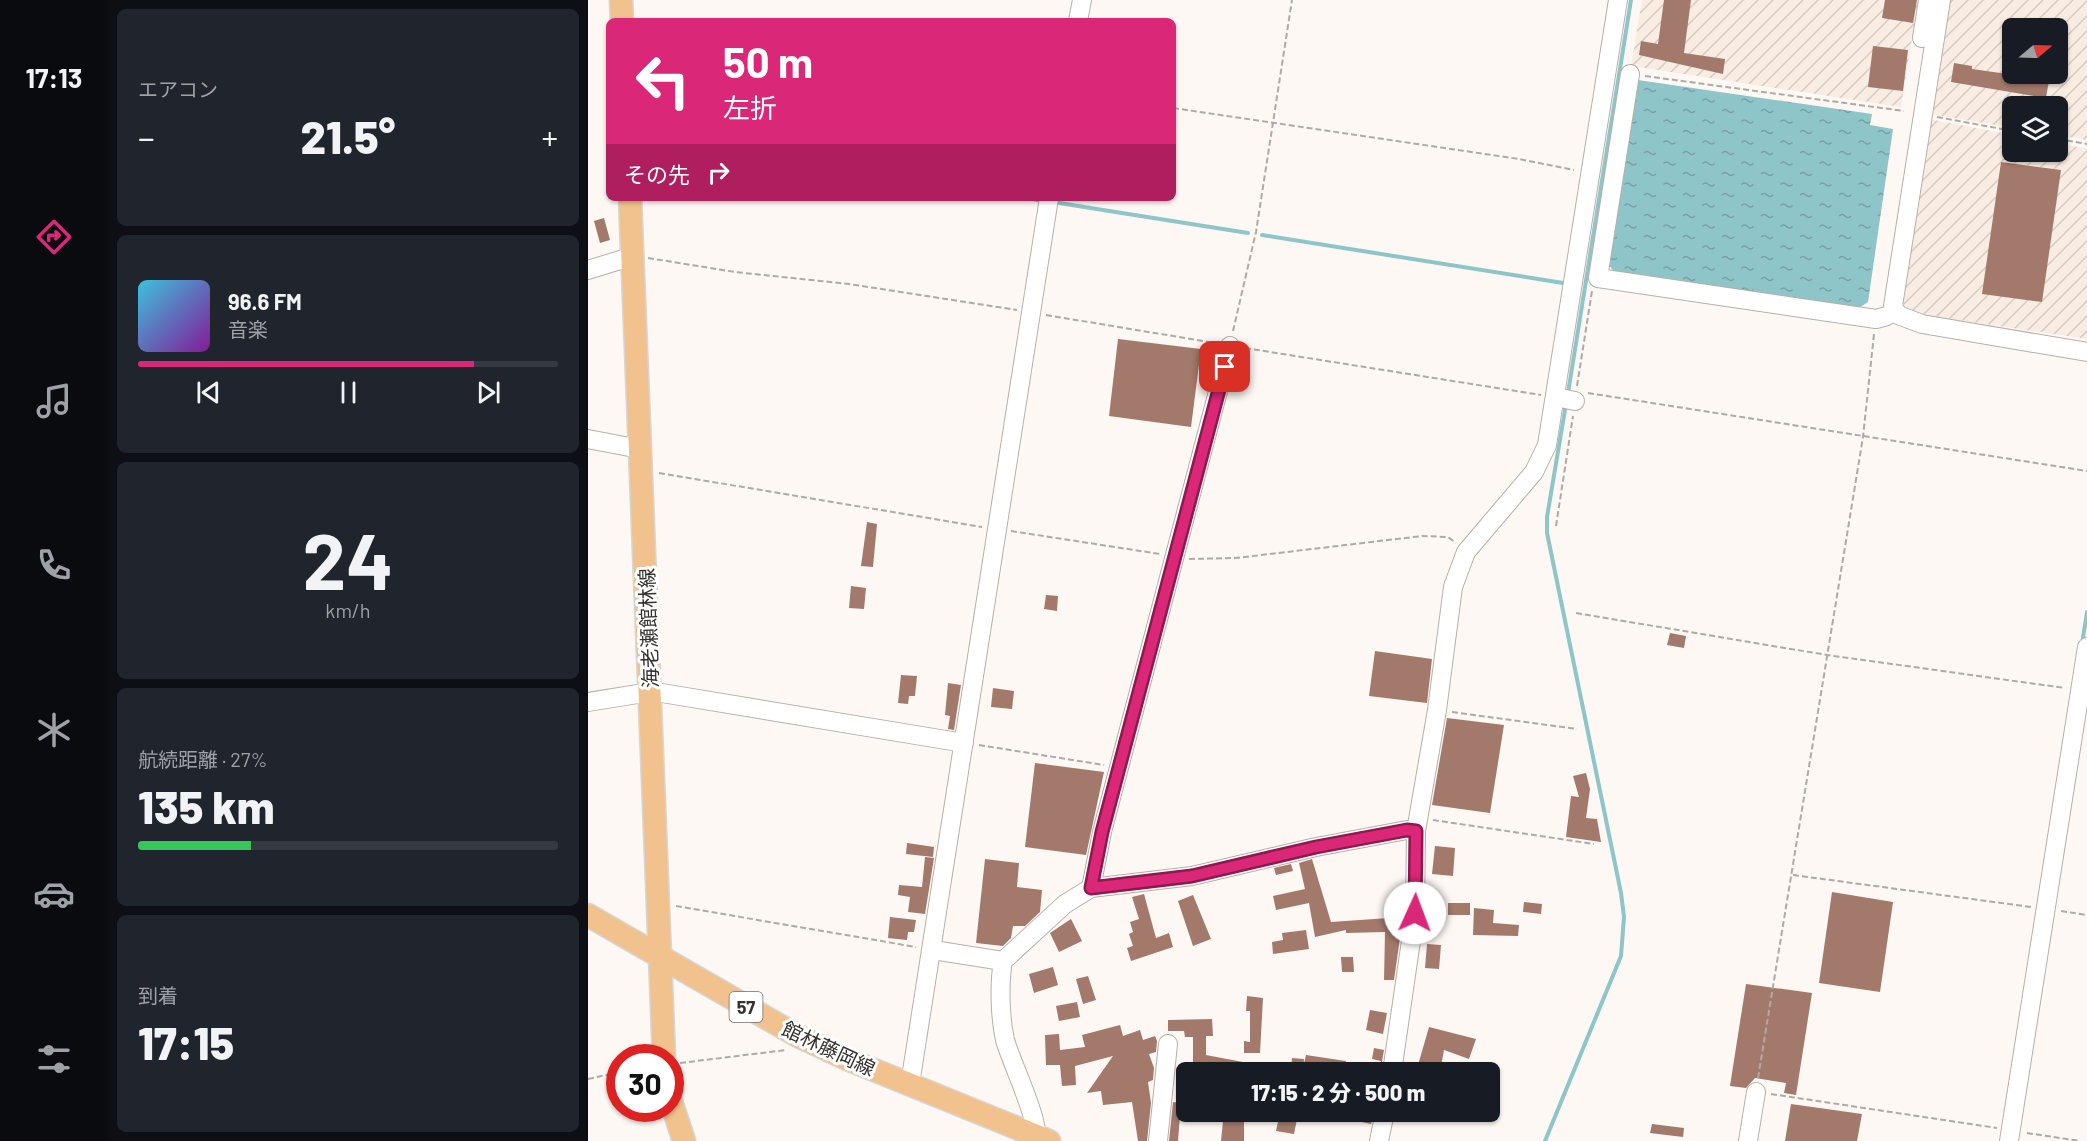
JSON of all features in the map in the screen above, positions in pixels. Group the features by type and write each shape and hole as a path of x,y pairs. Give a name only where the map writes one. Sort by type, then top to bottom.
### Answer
{"main road":[{"path":"621,0 622,18"},
{"name":"海老瀬館林線","path":"630,201 663,1044"},
{"name":"館林藤岡線","path":"588,915 796,1035 847,1059 1041,1139"},
{"path":"678,1122 684,1141"}],"street":[{"path":"1079,18 1082,0"},
{"path":"1618,0 1598,278 1881,318 1902,324 1922,324 2087,352"},
{"path":"1881,318 1882,294 1928,0"},
{"path":"1922,324 1898,315 1892,300 1941,0"},
{"path":"1393,1062 1415,913 1417,825 1437,710 1453,587 1466,552 1539,464 1568,398 1604,176 1630,74"},
{"path":"910,1084 933,950 1048,201"},
{"path":"588,270 633,256"},
{"path":"1091,888 1119,768 1230,346"},
{"path":"588,439 641,460"},
{"path":"2009,1136 2087,647"},
{"path":"588,702 650,692 964,743"},
{"path":"1041,1139 1005,1039 1001,974 1003,962 1065,904 1091,888 1192,876 1349,840 1407,830 1417,825"},
{"path":"933,950 1003,962"},
{"path":"1158,1141 1168,1044"},
{"path":"1748,1141 1756,1092"},
{"path":"1379,1141 1383,1122"}],"path":[{"path":"1230,346 1256,232 1292,0"},
{"path":"1630,74 1904,111"},
{"path":"1176,108 1519,159 1604,176"},
{"path":"1931,116 2002,129"},
{"path":"2068,141 2087,144"},
{"path":"633,256 735,272 849,284 1568,398 2087,471"},
{"path":"1556,526 1568,398 1593,284 1598,278"},
{"path":"1881,318 1793,875 1756,1092 2009,1136 2080,1141"},
{"path":"641,460 997,529 1189,559 1236,558 1438,535 1448,537 1466,552"},
{"path":"1576,613 1827,655 2080,692"},
{"path":"1437,710 1577,729"},
{"path":"964,743 1119,768"},
{"path":"1417,825 1594,844"},
{"path":"1793,875 2087,915"},
{"path":"658,907 673,906 745,916 933,950"},
{"path":"684,1063 785,1052 796,1035"},
{"path":"588,1079 606,1075"}],"shaded area":[{"path":"1642,0 1918,0 1901,107 1631,66"},
{"path":"1949,0 2087,0 2087,140 2068,137 2068,96 2002,96 2002,126 1930,114"},
{"path":"1929,119 2002,133 2002,162 2068,162 2068,145 2087,149 2087,339 1912,313 1901,301"}],"water":[{"path":"1638,80 1872,114 1870,125 1893,129 1868,302 1856,310 1617,276 1606,261"}],"building":[{"path":"1664,0 1691,0 1684,53 1725,59 1723,74 1639,55 1641,41 1658,44"},
{"path":"1885,0 1917,0 1913,23 1882,18"},
{"path":"1873,46 1908,50 1903,91 1868,87"},
{"path":"1954,63 1972,66 1972,69 2002,73 2002,84 2048,84 2046,96 2034,96 1951,82"},
{"path":"2001,162 2061,170 2042,302 1982,294"},
{"path":"604,218 610,240 600,243 594,221"},
{"path":"1118,339 1201,349 1191,427 1109,416"},
{"path":"867,522 877,524 873,567 861,566"},
{"path":"851,586 866,588 864,609 849,608"},
{"path":"1046,595 1058,596 1057,611 1044,609"},
{"path":"1670,633 1686,636 1684,648 1667,645"},
{"path":"1375,651 1432,659 1427,703 1369,696"},
{"path":"901,675 917,676 915,696 909,696 908,704 898,703"},
{"path":"948,683 961,685 954,730 948,729 950,716 945,715"},
{"path":"993,688 1014,691 1012,709 991,707"},
{"path":"1447,718 1504,725 1490,813 1432,805"},
{"path":"1035,763 1104,772 1086,855 1025,847"},
{"path":"1586,773 1590,789 1586,818 1597,819 1601,842 1566,837 1571,796 1579,797 1573,776"},
{"path":"907,843 934,847 933,857 906,854"},
{"path":"1435,846 1455,848 1453,876 1432,874"},
{"path":"925,857 934,858 925,914 908,912 910,897 898,895 899,885 922,887"},
{"path":"985,859 1019,863 1017,887 1042,890 1040,912 1025,926 1013,926 1011,938 1003,946 976,943"},
{"path":"1312,859 1331,922 1403,917 1394,980 1384,980 1385,932 1346,933 1346,930 1315,937 1309,903 1276,910 1273,896 1305,889 1299,863"},
{"path":"1291,864 1293,871 1276,875 1274,868"},
{"path":"1832,892 1893,902 1880,992 1819,983"},
{"path":"1144,894 1156,938 1169,933 1173,947 1131,961 1127,948 1133,946 1129,934 1133,932 1130,922 1139,919 1132,897"},
{"path":"1193,895 1211,939 1193,946 1178,901"},
{"path":"1524,902 1542,904 1541,914 1523,912"},
{"path":"1448,903 1470,903 1470,915 1448,915"},
{"path":"1474,908 1494,910 1493,923 1519,925 1518,936 1473,935"},
{"path":"890,917 916,920 914,932 908,932 907,940 888,938"},
{"path":"1071,919 1082,941 1059,952 1050,933"},
{"path":"1306,930 1309,949 1273,954 1272,942 1283,940 1282,933"},
{"path":"1427,944 1441,945 1439,969 1425,968"},
{"path":"1341,957 1353,957 1354,972 1342,972"},
{"path":"1053,967 1058,985 1034,993 1029,974"},
{"path":"1088,976 1096,1000 1083,1004 1076,979"},
{"path":"1746,984 1812,993 1796,1095 1784,1093 1786,1083 1755,1078 1746,1088 1730,1086"},
{"path":"1247,996 1263,998 1260,1053 1244,1053 1244,1041 1250,1042 1250,1011 1246,1011"},
{"path":"1077,1002 1080,1017 1059,1021 1056,1006"},
{"path":"1370,1010 1387,1013 1383,1034 1366,1030"},
{"path":"1212,1019 1213,1036 1206,1036 1206,1055 1243,1062 1193,1062 1193,1037 1185,1037 1184,1031 1168,1031 1168,1020"},
{"path":"1120,1025 1123,1036 1140,1030 1143,1040 1155,1036 1157,1041 1156,1052 1149,1054 1154,1068 1153,1080 1148,1082 1151,1103 1147,1141 1138,1141 1132,1102 1103,1105 1101,1091 1087,1093 1113,1056 1075,1066 1076,1085 1062,1086 1060,1065 1046,1065 1045,1035 1059,1034 1060,1050 1085,1047 1082,1035"},
{"path":"1429,1027 1476,1039 1469,1059 1444,1050 1442,1062 1419,1062"},
{"path":"1374,1048 1384,1050 1382,1062 1372,1059"},
{"path":"1306,1055 1346,1061 1346,1062 1304,1062"},
{"path":"1292,1058 1304,1059 1304,1062 1292,1062"},
{"path":"1173,1102 1176,1102 1176,1122 1180,1122 1178,1141 1169,1141"},
{"path":"1791,1104 1862,1114 1857,1141 1785,1141"},
{"path":"1223,1122 1244,1122 1244,1141 1221,1141"},
{"path":"1278,1122 1296,1122 1294,1134 1276,1131"},
{"path":"1652,1124 1684,1128 1683,1137 1650,1133"}],"waterway":[{"path":"1568,393 1631,0"},
{"path":"1059,203 1248,233"},
{"path":"1262,235 1563,283"},
{"path":"1545,1141 1621,956 1624,917 1547,533 1547,517 1566,404"},
{"path":"2082,644 2087,612"}],"route":[{"path":"1225,367 1102,832 1091,888 1192,876 1269,857 1407,830 1416,831 1415,913"}]}
